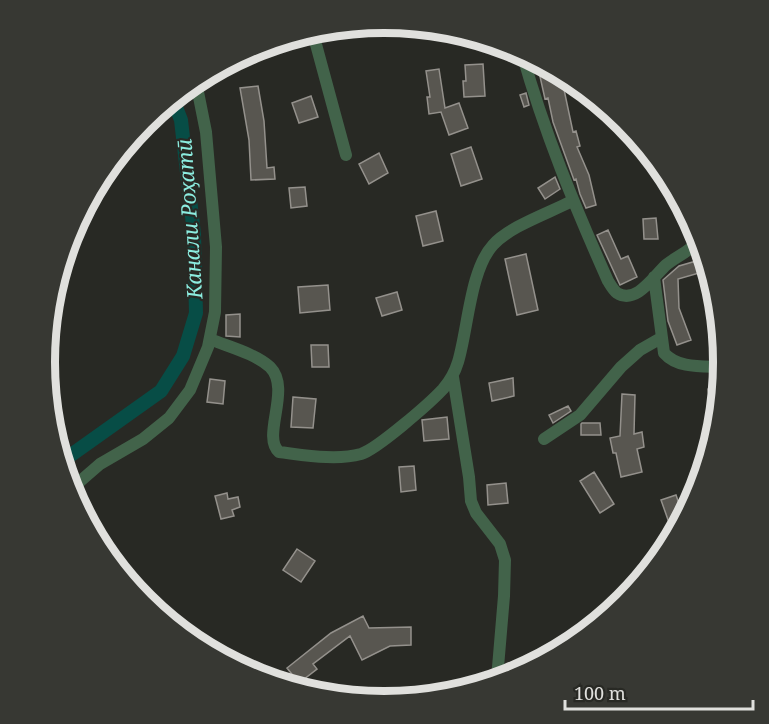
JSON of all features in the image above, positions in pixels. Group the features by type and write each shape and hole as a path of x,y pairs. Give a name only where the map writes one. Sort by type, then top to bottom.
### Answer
{"street":[{"path":"315,40 346,154"},
{"path":"525,65 536,103 572,201 608,281 616,292 628,296 638,293 667,264 693,248"},
{"path":"79,482 100,464 143,439 169,418 190,390 210,339 215,312 216,247 206,132 198,91"},
{"path":"210,339 255,357 269,367 275,375 278,389 273,444 279,452 312,456 360,454 371,449 420,410 453,377 477,279 486,255 494,244 510,231 572,201"},
{"path":"654,278 664,353 671,361 689,366 714,367"},
{"path":"544,439 580,415 621,367 640,350 661,338"},
{"path":"453,377 470,477 471,501 476,513 500,544 505,560 498,671"}],"building":[{"path":"483,64 485,96 464,97 465,65"},
{"path":"439,69 445,108 459,103 468,128 449,135 441,112 429,114 427,97 430,97 426,71"},
{"path":"539,72 563,86 573,132 576,131 580,146 577,147 589,175 596,205 586,208 553,122 548,98 545,99"},
{"path":"258,86 264,121 267,168 274,167 275,179 251,180 249,140 240,88"},
{"path":"526,93 529,105 524,107 520,95"},
{"path":"311,96 318,117 299,123 292,103"},
{"path":"471,147 482,179 461,186 451,154"},
{"path":"379,153 388,173 369,184 359,164"},
{"path":"555,177 560,189 545,199 538,188"},
{"path":"305,187 307,206 291,208 289,188"},
{"path":"436,211 443,241 423,246 416,216"},
{"path":"656,218 658,239 644,239 643,219"},
{"path":"608,230 621,259 628,256 637,277 620,285 597,235"},
{"path":"526,254 538,310 517,315 505,259"},
{"path":"697,261 701,273 678,279 679,308 691,340 677,345 668,321 663,280 679,266"},
{"path":"328,285 330,310 300,313 298,287"},
{"path":"397,292 402,310 382,316 376,298"},
{"path":"240,314 240,337 226,336 226,315"},
{"path":"311,345 328,345 329,367 312,367"},
{"path":"513,378 514,396 492,401 489,383"},
{"path":"210,379 225,381 223,404 207,402"},
{"path":"713,388 711,407 708,389"},
{"path":"622,394 635,395 634,434 642,432 644,447 637,449 642,472 621,477 610,438 620,436"},
{"path":"293,397 316,399 313,428 291,427"},
{"path":"568,406 571,411 553,423 549,415"},
{"path":"447,417 449,439 424,441 422,420"},
{"path":"582,423 600,423 601,435 581,435"},
{"path":"414,466 416,490 401,492 399,467"},
{"path":"594,472 614,504 600,513 580,481"},
{"path":"506,483 508,503 488,505 487,485"},
{"path":"227,493 228,499 238,497 240,507 232,510 234,516 221,519 215,496"},
{"path":"676,495 680,507 670,525 661,500"},
{"path":"297,549 315,561 301,582 283,570"},
{"path":"363,616 369,628 411,627 411,645 390,646 362,660 350,636 313,664 317,669 302,681 296,679 287,668 331,633"}],"waterway":[{"name":"Канали Роҳатӣ","path":"70,456 161,391 183,356 196,313 194,234 181,120 176,108"}]}
